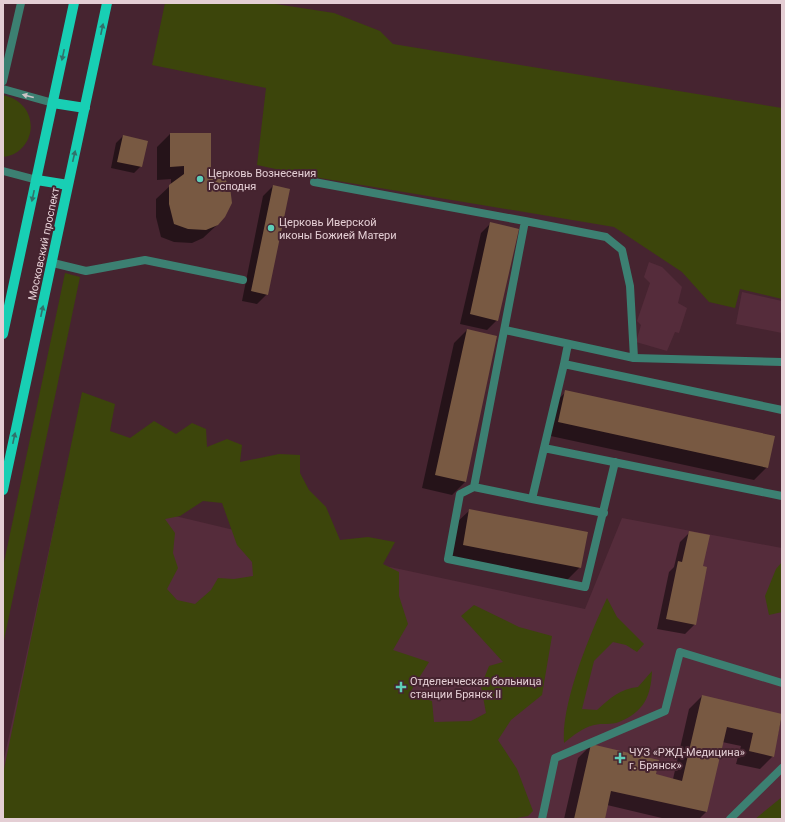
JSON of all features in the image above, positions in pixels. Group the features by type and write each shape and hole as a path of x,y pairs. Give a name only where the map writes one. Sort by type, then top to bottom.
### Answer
{"main road":[{"name":"Московский проспект","path":"3,334 74,3"},
{"name":"Московский проспект","path":"3,490 53,263 107,3"},
{"path":"53,103 85,108"},
{"path":"37,180 68,185"}],"street":[{"path":"3,81 21,3"},
{"path":"3,89 53,103"},
{"path":"3,171 37,180"},
{"path":"314,182 606,237 622,250 630,286 634,358"},
{"path":"474,487 493,381 505,330 525,222"},
{"path":"53,263 86,270 145,260 243,280"},
{"path":"505,330 634,358 782,362"},
{"path":"532,499 568,344"},
{"path":"564,364 782,410"},
{"path":"544,448 782,496"},
{"path":"604,513 474,487 460,494 448,559 585,587 604,513 615,462"},
{"path":"542,819 555,758 665,711 680,652 782,683"},
{"path":"730,819 782,768"}],"shaded area":[{"path":"649,262 662,267 682,287 678,303 687,308 679,333 675,332 667,351 636,342 641,325 637,321 650,283 644,277"},
{"path":"742,292 782,301 782,333 736,324"},
{"name":"Отделенческая больница станции Брянск II","path":"62,489 376,564 585,609 622,518 782,548 782,819 3,819 3,764"}],"green space":[{"path":"165,3 269,3 334,13 380,31 393,44 782,108 782,299 740,289 735,308 709,302 682,272 614,227 308,176 257,165 266,88 152,65"},
{"path":"3,95 16,100 25,108 30,118 31,128 23,147 14,154 3,157"},
{"path":"65,273 80,277 3,645 3,567"},
{"path":"82,392 115,404 110,431 130,438 154,421 176,434 192,423 206,429 207,447 227,439 242,445 240,462 279,454 300,455 300,473 309,490 326,507 340,540 368,537 395,542 383,564 399,572 399,596 408,624 393,650 429,662 409,694 432,701 434,722 471,721 486,713 481,686 489,666 503,662 461,616 474,605 519,627 552,636 542,695 511,720 498,740 517,769 533,811 528,816 511,819 3,819 3,774","holes":["203,501 222,503 237,545 252,562 253,576 234,579 218,578 211,590 195,604 177,600 167,589 178,568 173,553 175,533 165,519 180,516"]},
{"path":"782,562 782,612 769,615 765,596 776,569"},
{"path":"607,598 617,617 644,644 637,652 626,645 613,642 594,661 582,709 597,710 621,692 638,687 652,671 648,695 640,708 628,718 616,723 590,726 578,732 564,743 564,727 572,689 585,649"},
{"path":"782,797 782,819 755,819"}],"building":[{"name":"Церковь Вознесения Господня","path":"170,133 211,133 211,168 221,173 230,187 232,203 225,217 218,225 206,230 188,229 174,224 169,204 169,185 184,174 184,166 170,167"},
{"path":"123,135 148,141 142,167 117,162"},
{"path":"273,185 290,189 268,295 251,291"},
{"path":"490,222 519,229 498,321 470,314"},
{"path":"467,329 497,336 466,482 435,475"},
{"path":"565,390 775,436 768,468 558,422"},
{"path":"469,509 588,532 581,568 463,545"},
{"path":"689,531 710,535 703,566 707,567 696,625 666,619 678,561 682,562"},
{"name":"ЧУЗ «РЖД-Медицина» г. Брянск»","path":"702,695 782,714 774,757 749,751 753,733 727,727 707,812 611,791 605,819 574,819 591,744 659,760 656,774 682,781"}],"place":[{"name":"Церковь Вознесения Господня","path":"200,179"},
{"name":"Церковь Иверской иконы Божией Матери","path":"271,228"},
{"name":"Отделенческая больница станции Брянск II","path":"401,687"},
{"name":"ЧУЗ «РЖД-Медицина» г. Брянск»","path":"620,758"}]}
